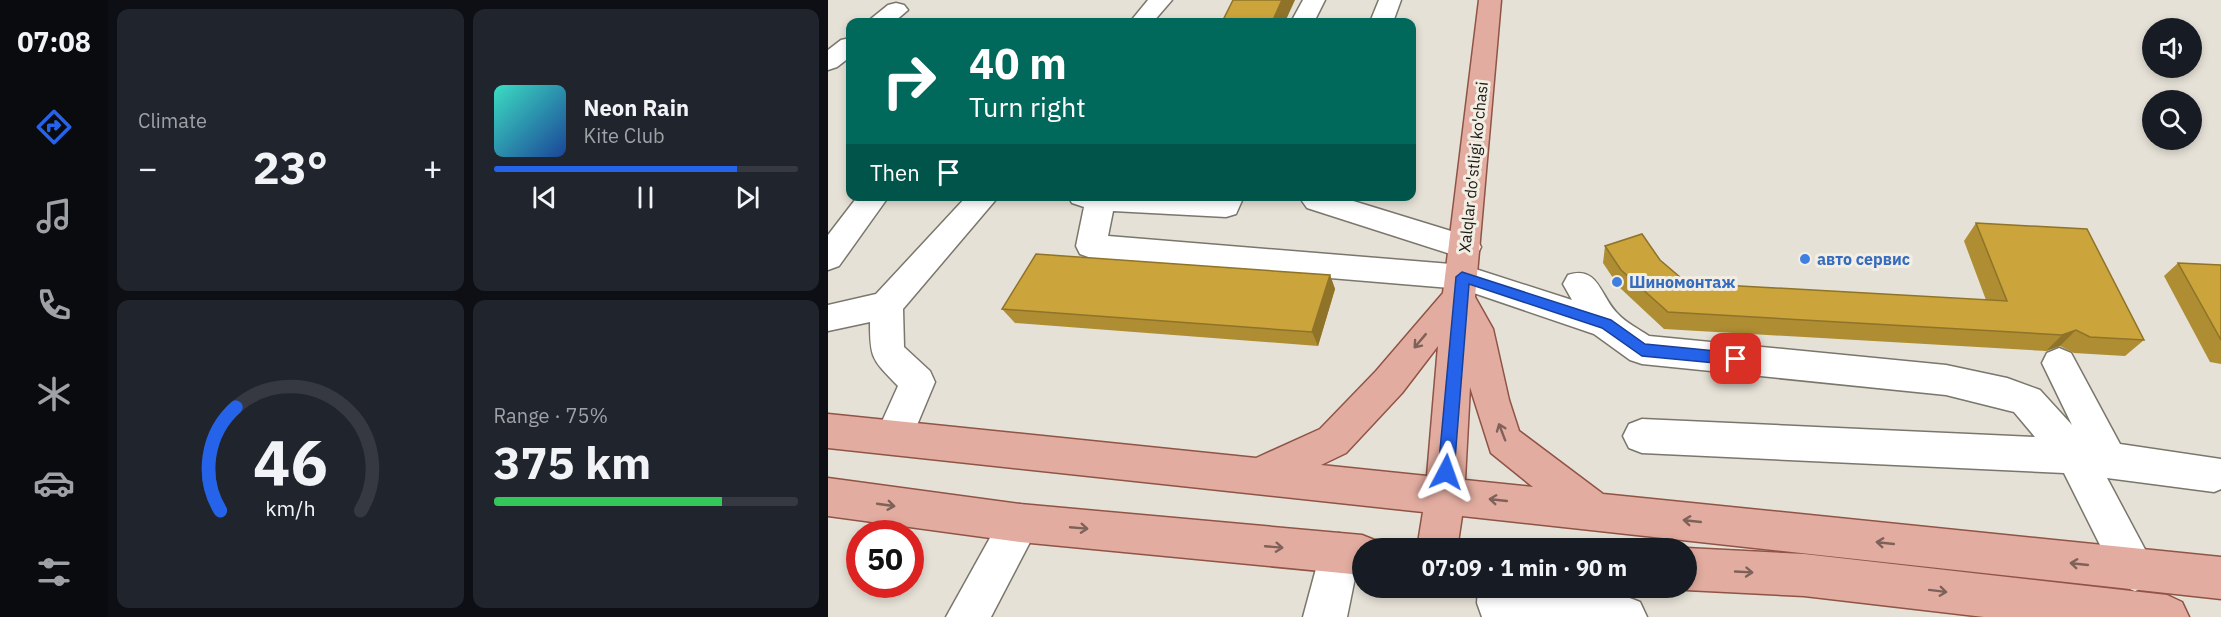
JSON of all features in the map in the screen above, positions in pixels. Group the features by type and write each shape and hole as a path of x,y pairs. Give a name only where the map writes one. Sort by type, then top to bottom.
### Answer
{"main road":[{"name":"Xalqlar do'stligi ko'chasi","path":"1439,538 1445,494 1462,274 1490,0"},
{"path":"1260,476 1333,441 1389,382 1462,274"},
{"path":"1462,274 1491,400 1504,441 1593,510"},
{"path":"828,431 1445,494 2221,578"},
{"path":"828,497 1020,523 1350,554"},
{"path":"1697,569 1804,576 2167,617"}],"lane":[{"path":"1144,18 1161,0"},
{"path":"1305,18 1314,0"},
{"path":"1383,18 1390,0"},
{"path":"828,62 846,48"},
{"path":"828,258 870,201"},
{"path":"828,318 886,305 980,201"},
{"path":"1091,201 1091,246 1462,274"},
{"path":"1134,201 1226,206 1228,201"},
{"path":"1317,201 1462,274 1606,324 1642,350 1946,380 2007,393 2027,401 2091,458"},
{"path":"1169,251 1192,205"},
{"path":"1579,284 1606,324"},
{"path":"886,305 887,352 917,382 894,438"},
{"path":"2059,363 2091,458 2135,570"},
{"path":"1642,436 2091,458 2214,474"},
{"path":"968,617 1020,523"},
{"path":"1325,617 1350,554"},
{"path":"1498,603 1625,617"}],"building":[{"path":"1233,0 1282,0 1274,18 1224,18"},
{"path":"1976,223 2087,229 2144,340 2090,337 2076,330 2062,335 1668,312 1621,270 1605,246 1642,234 1660,260 1687,283 2007,301"},
{"path":"1036,254 1330,275 1312,332 1002,309"},
{"path":"2178,263 2221,265 2221,340"}],"place":[{"name":"авто сервис","path":"1805,259"},
{"name":"Шиномонтаж","path":"1617,282"}],"route":[{"path":"1446,472 1462,277 1606,324 1642,350 1736,359"}]}
